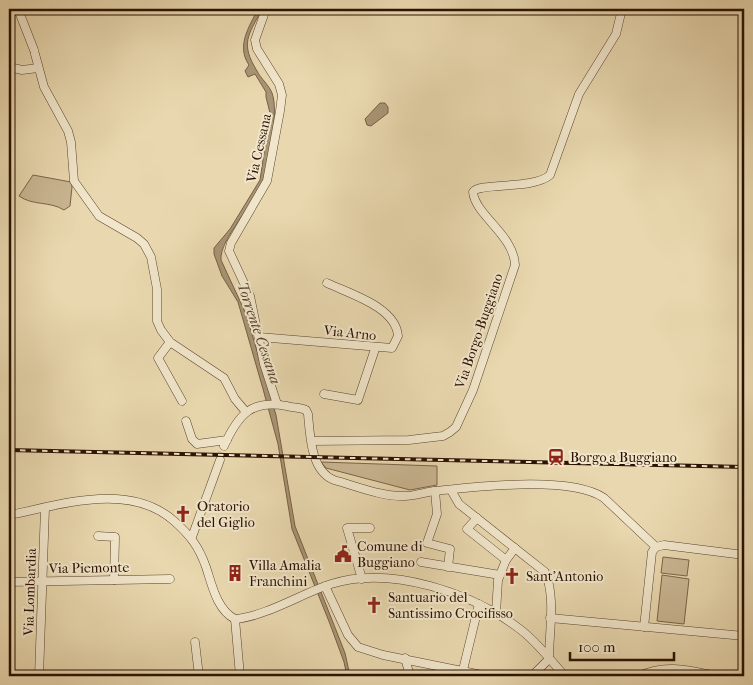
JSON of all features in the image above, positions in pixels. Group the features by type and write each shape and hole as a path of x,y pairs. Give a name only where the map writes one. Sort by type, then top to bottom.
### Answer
{"street":[{"path":"18,9 34,52 44,87 68,131 71,142 74,181 99,216 144,244 151,258 157,289 157,321 161,330 170,342 224,378 235,399 246,412"},
{"name":"Via Cessana","path":"266,9 255,40 258,49 279,84 282,93 280,111 267,181 254,207 231,243 229,251 233,264 246,287 264,364 276,404"},
{"name":"Via Borgo-Buggiano","path":"313,441 428,439 447,435 456,426 473,390 515,264 510,248 478,204 473,192 480,187 529,184 544,180 550,175 579,94 616,34 622,9"},
{"path":"9,67 22,70 38,68"},
{"name":"Via Arno","path":"259,337 392,348 397,342 398,330 390,317 380,309 327,283"},
{"path":"170,342 158,358 182,401"},
{"path":"324,394 358,400 375,348"},
{"path":"186,420 192,438 197,444 226,443 232,429 246,412 263,404 276,404 306,410 316,462 319,469 327,477 402,496 435,491 552,484 581,488 604,498 656,547"},
{"path":"192,536 220,460"},
{"path":"448,490 459,504 545,572 550,586 549,659 532,676"},
{"path":"435,491 437,514 427,543 450,549 448,567"},
{"path":"9,515 97,499 143,502 164,511 192,536 203,558 222,608 228,616 235,619 253,615 325,586 362,579 394,579 454,594 479,604 531,638 566,676"},
{"name":"Via Lombardia","path":"39,676 45,508"},
{"path":"477,518 468,529 506,560"},
{"path":"362,579 347,528 370,528"},
{"path":"98,536 115,537 114,580"},
{"path":"644,627 652,552 656,547 664,545 744,555"},
{"path":"496,614 500,575 506,560 514,548"},
{"path":"421,562 500,575"},
{"name":"Via Piemonte","path":"9,582 170,579"},
{"path":"325,586 348,635 358,647 383,655 487,676"},
{"path":"463,670 479,604"},
{"path":"550,618 744,636"},
{"path":"235,619 240,676"},
{"path":"195,642 199,676"},
{"path":"404,658 410,676"},
{"path":"640,676 653,671 670,669 718,676"}],"shaded area":[{"path":"258,9 262,9 250,33 247,46 252,61 272,93 274,122 264,177 254,198 226,242 221,260 246,314 276,415 295,526 345,653 350,676 347,676 330,624 292,529 278,444 263,389 238,302 222,276 214,254 214,248 230,229 260,180 270,113 266,92 255,74 248,77 245,71 249,65 244,51 245,37"},
{"path":"380,103 385,103 388,107 388,113 371,126 367,125 365,119"},
{"path":"33,175 71,182 70,206 64,210 53,205 30,201 19,196"},
{"path":"321,462 437,466 437,485 410,490 326,468"},
{"path":"663,557 689,560 687,576 661,573"},
{"path":"662,575 689,579 684,624 657,621"}],"tunnel":[{"path":"220,460 224,446"}],"railway":[{"path":"9,450 744,467"}],"place":[{"name":"Borgo a Buggiano","path":"556,457"},
{"name":"Oratorio del Giglio","path":"183,514"},
{"name":"Comune di Buggiano","path":"343,554"},
{"name":"Villa Amalia Franchini","path":"235,573"},
{"name":"Sant'Antonio","path":"512,576"},
{"name":"Santuario del Santissimo Crocifisso","path":"374,605"}],"water label":[{"name":"Torrente Cessana","path":"259,333"}]}
